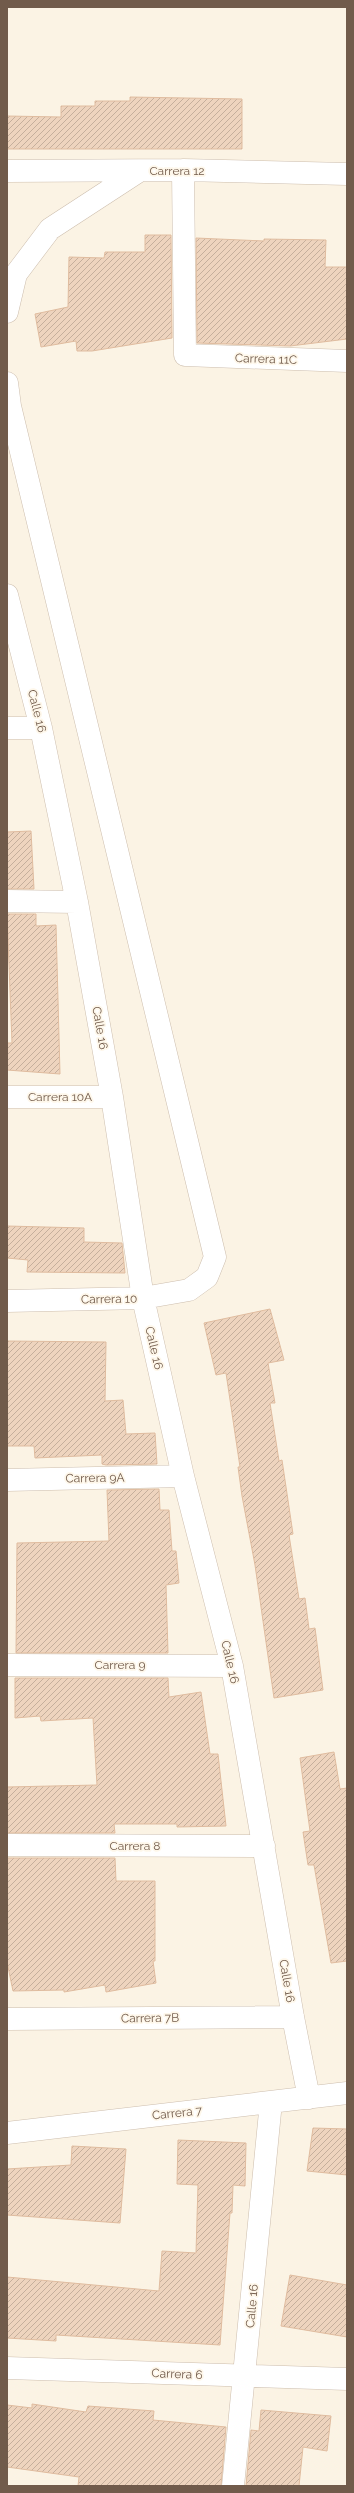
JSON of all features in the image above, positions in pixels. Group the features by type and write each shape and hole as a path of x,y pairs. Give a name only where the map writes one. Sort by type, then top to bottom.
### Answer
{"street":[{"name":"Carrera 12","path":"7,171 183,170 347,174"},
{"name":"Carrera 11C","path":"183,170 185,355 347,361"},
{"path":"7,312 16,274 50,229 139,171"},
{"name":"Carrera 10","path":"7,383 12,414 215,1257 207,1277 189,1290 143,1298 7,1301"},
{"name":"Calle 16","path":"7,595 41,728 77,902 112,1097 143,1298 183,1476 232,1666 293,2017 309,2098"},
{"path":"7,728 41,728"},
{"path":"7,902 77,902"},
{"name":"Carrera 10A","path":"7,1097 112,1097"},
{"name":"Carrera 9A","path":"7,1480 183,1476"},
{"name":"Carrera 9","path":"7,1665 232,1666"},
{"name":"Carrera 8","path":"7,1845 264,1846"},
{"name":"Carrera 7B","path":"7,2019 293,2017"},
{"name":"Carrera 7","path":"7,2133 347,2093"},
{"name":"Calle 16","path":"233,2486 271,2102"},
{"name":"Carrera 6","path":"7,2368 347,2379"}],"building":[{"path":"130,97 242,99 242,149 7,149 7,116 61,117 61,106 95,106 95,101 130,101"},
{"path":"145,235 171,235 172,338 92,351 77,351 76,341 41,347 35,314 68,307 69,257 104,258 105,252 145,252"},
{"path":"196,238 264,241 264,239 326,240 325,267 347,267 347,339 290,346 197,343"},
{"path":"31,831 34,889 7,889 7,832"},
{"path":"7,914 36,914 36,926 56,925 60,1074 7,1070 7,1043 12,1043"},
{"path":"7,1226 84,1228 84,1242 122,1243 125,1273 27,1272 28,1260 7,1258"},
{"path":"270,1309 284,1360 268,1363 275,1403 270,1403 279,1461 282,1460 293,1534 289,1535 299,1599 305,1598 309,1629 315,1628 323,1690 274,1698 255,1565 242,1496 238,1467 240,1467 226,1373 216,1375 204,1323"},
{"path":"7,1341 106,1342 105,1401 123,1400 126,1434 155,1433 157,1464 106,1465 102,1464 102,1455 35,1458 34,1446 7,1446"},
{"path":"159,1489 160,1510 169,1510 172,1551 176,1551 179,1583 166,1585 168,1653 16,1653 17,1543 109,1541 107,1490"},
{"path":"15,1678 168,1678 169,1697 201,1692 210,1754 218,1754 226,1826 177,1827 177,1824 114,1824 115,1833 7,1833 7,1787 97,1785 93,1718 41,1721 40,1716 15,1718"},
{"path":"334,1752 340,1789 347,1788 347,1961 331,1963 314,1865 308,1865 303,1832 310,1831 300,1758"},
{"path":"7,1858 115,1858 116,1881 155,1881 155,1961 153,1961 156,1983 106,1992 105,1985 64,1992 64,1990 13,1991 7,1962"},
{"path":"313,2128 347,2129 347,2175 307,2171"},
{"path":"178,2140 246,2143 245,2186 233,2185 232,2213 230,2213 220,2345 56,2335 56,2341 7,2338 7,2277 159,2291 162,2251 196,2253 198,2185 177,2184"},
{"path":"72,2146 126,2149 120,2223 7,2215 7,2169 71,2165"},
{"path":"290,2275 347,2285 347,2337 281,2326"},
{"path":"32,2404 86,2412 88,2406 154,2411 153,2420 226,2427 221,2486 78,2486 79,2477 7,2467 7,2405 32,2408"},
{"path":"261,2410 331,2416 327,2451 303,2447 299,2486 246,2486 251,2430 259,2431"}]}
